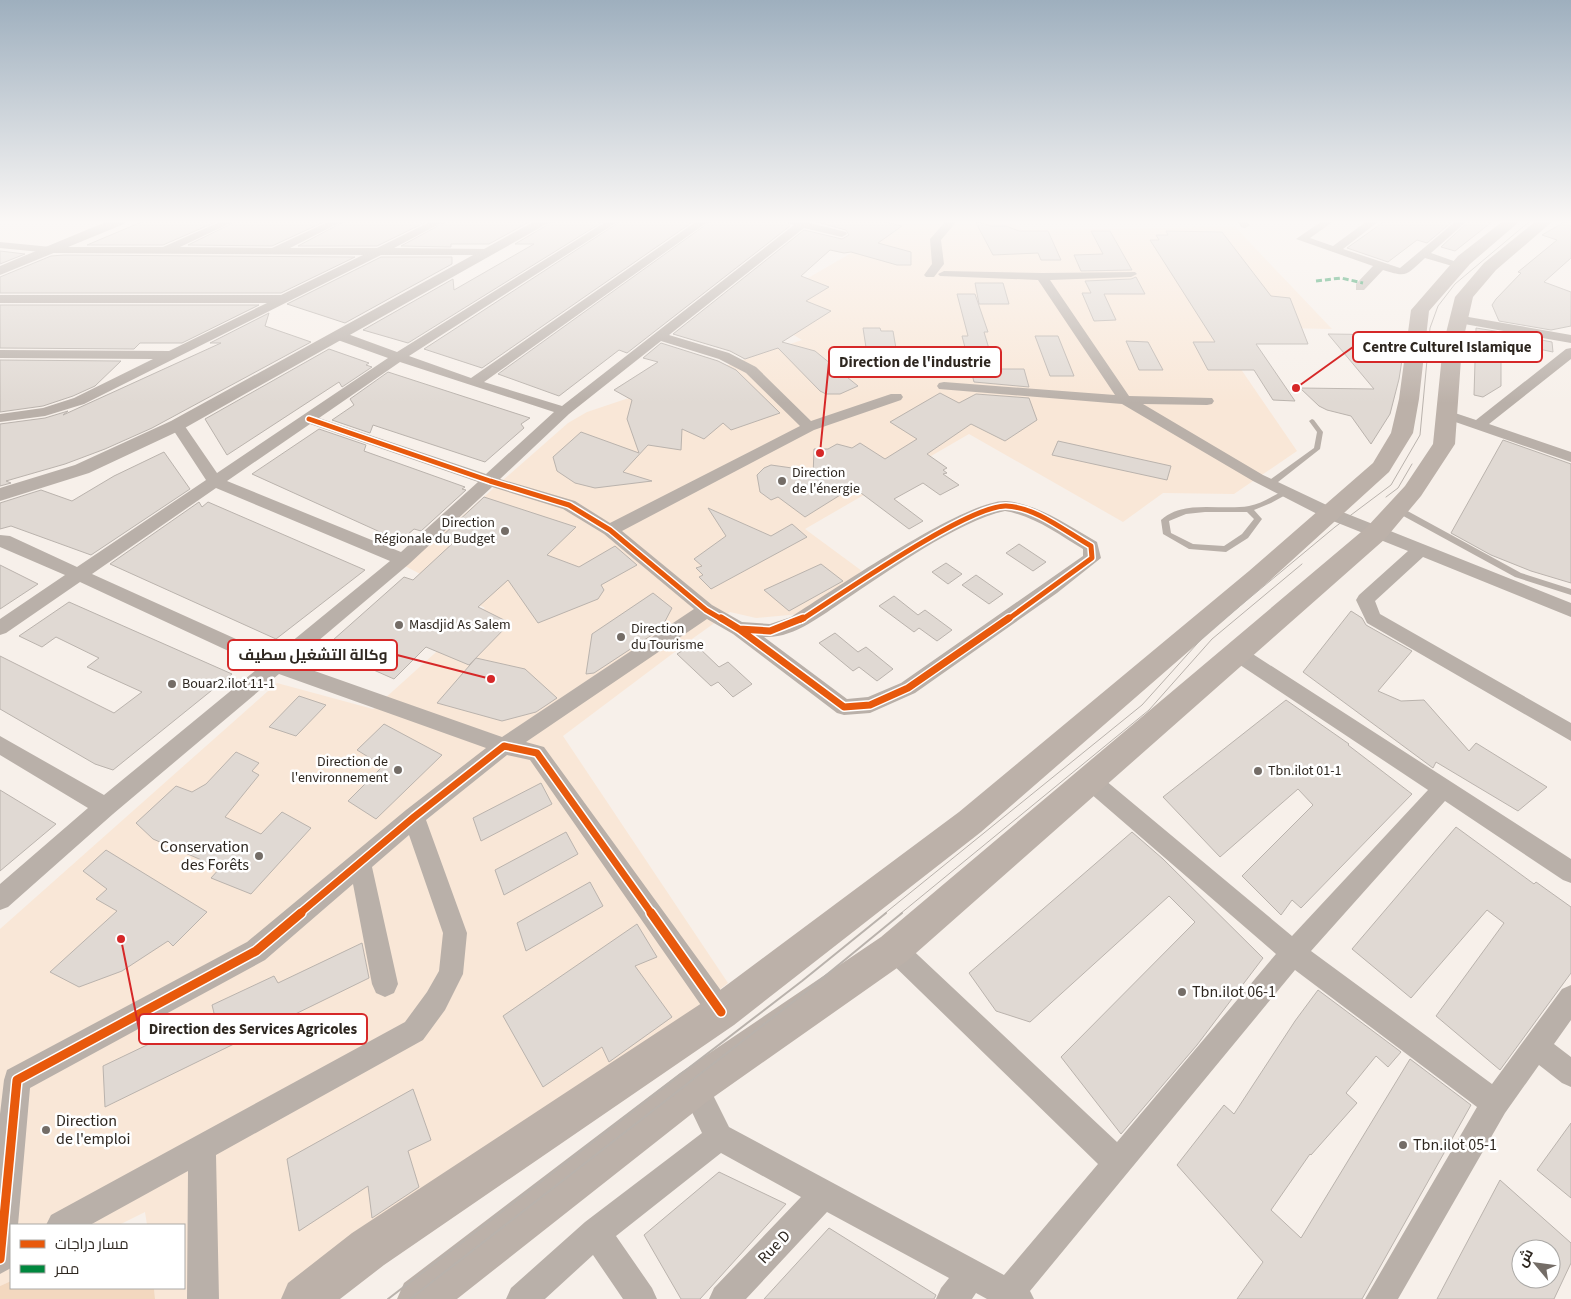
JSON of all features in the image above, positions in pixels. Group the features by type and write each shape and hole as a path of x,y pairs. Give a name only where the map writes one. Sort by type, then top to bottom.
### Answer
{"main road":[{"path":"304,1299 368,1249 721,1012 970,822 1258,577 1381,467 1402,433 1409,399 1420,310 1445,282"},
{"path":"420,1299 694,1087 894,949 1091,781 1376,533 1399,510 1436,460 1444,444 1457,319 1463,298 1478,282"}],"street":[{"path":"0,418 45,412 79,402 323,282"},
{"path":"0,495 82,469 177,425 436,282"},
{"path":"0,628 398,357 518,282"},
{"path":"473,383 618,282"},
{"path":"0,899 105,807 403,560 564,411 726,282"},
{"path":"931,282 933,284 941,285 952,282"},
{"path":"1045,282 1125,400 1270,484 1329,513 1571,610"},
{"path":"1360,286 1364,282"},
{"path":"0,299 289,299"},
{"path":"1457,319 1571,339"},
{"path":"340,336 473,383 564,411"},
{"path":"659,336 724,356 751,370 809,427"},
{"path":"1478,424 1512,400 1571,352"},
{"path":"0,354 176,355"},
{"path":"944,386 1125,400 1207,401"},
{"path":"610,530 809,427 896,397"},
{"path":"1446,414 1571,457"},
{"path":"309,418 490,481 570,505 610,530 706,610 739,629 844,707 870,705 908,688 1051,590 1092,558 1091,546 1025,511 1004,506 992,507 959,522 797,622 770,631 739,629"},
{"path":"177,425 215,482 403,560"},
{"path":"0,541 4,540 276,664 504,746 537,753 721,1012"},
{"path":"1420,550 1365,600 1373,618 1571,733"},
{"path":"0,1259 17,1080 256,952 414,817 504,746 706,610"},
{"path":"1238,654 1571,872"},
{"path":"0,745 105,807"},
{"path":"1091,781 1293,953 1495,1103"},
{"path":"694,1087 719,1137 1013,1296 1118,1163 1293,953 1443,788"},
{"path":"63,1224 414,1031 436,1001 450,974 455,933 414,817"},
{"path":"360,863 385,984"},
{"path":"894,949 1118,1163"},
{"path":"1381,1299 1495,1103 1571,998"},
{"path":"1536,1046 1571,1074"},
{"path":"522,1299 596,1233 719,1137"},
{"path":"202,1146 203,1299"},
{"name":"Rue D","path":"725,1299 824,1194"},
{"path":"596,1233 641,1299"},
{"path":"952,1299 972,1274"}],"lane":[{"path":"1270,484 1317,449 1320,432 1312,421"},
{"path":"1249,509 1258,520 1245,536 1226,549 1192,547 1167,534 1165,520 1177,512 1205,508 1249,509 1287,492"},
{"path":"1399,510 1518,575 1571,592"}],"shaded area":[{"path":"802,282 1287,282 1332,329 1237,327 1221,340 1297,451 1234,494 1163,493 1123,522 969,434 805,529 862,571 800,614 756,618 730,612 563,736 728,983 516,1147 300,1299 155,1299 154,1289 185,1289 185,1224 147,1224 145,1212 121,1224 10,1224 10,1281 0,1286 0,929 277,683 373,709 485,608 405,566 568,423 587,412 802,340 753,310"},
{"path":"10,1281 10,1289 154,1289 155,1299 0,1299 0,1286"}],"building":[{"path":"0,282 304,282 281,293 0,293"},
{"path":"332,282 420,282 345,323 287,304"},
{"path":"448,282 453,282 454,290 469,282 507,282 408,343 363,330"},
{"path":"528,282 607,282 482,368 424,349"},
{"path":"627,282 719,282 627,353 619,350 559,396 498,374"},
{"path":"739,282 815,282 829,287 806,301 831,311 782,342 815,351 858,386 840,394 826,394 820,391 778,348 745,359 730,351 673,334"},
{"path":"1085,282 1138,282 1145,294 1104,294 1116,320 1094,321 1082,293 1091,293"},
{"path":"1177,282 1260,282 1271,296 1290,298 1308,344 1256,344 1295,401 1273,400 1254,370 1208,370 1193,342 1215,342"},
{"path":"1513,282 1544,282 1571,292 1571,326 1551,330 1499,321 1492,305"},
{"path":"975,283 1003,283 1009,304 979,304"},
{"path":"957,294 975,294 988,332 984,332 995,369 1024,369 1029,387 974,382 962,336 968,336"},
{"path":"0,305 259,305 182,343 140,343 134,349 0,348"},
{"path":"269,313 265,326 311,342 152,428 105,449 65,464 6,481 11,483 0,486 0,424 45,418 68,411 63,415 221,343 210,343"},
{"path":"863,328 880,328 881,331 893,331 899,366 869,367"},
{"path":"1476,328 1501,332 1501,386 1483,397 1474,395"},
{"path":"1505,333 1552,342 1553,352 1510,343"},
{"path":"1328,334 1406,335 1399,379 1390,414 1371,444 1351,416 1319,406 1300,388 1374,389"},
{"path":"1035,336 1058,336 1074,376 1050,376"},
{"path":"1126,341 1148,342 1163,370 1139,370"},
{"path":"661,343 718,361 736,370 780,413 731,430 723,423 704,439 682,429 681,450 648,445 623,472 652,481 595,488 575,483 557,471 553,457 581,432 639,453 627,419 632,400 614,390 658,362 643,358"},
{"path":"329,349 369,363 366,365 372,367 342,387 339,382 227,455 205,419"},
{"path":"0,360 121,361 95,386 73,396 43,406 0,412"},
{"path":"388,372 530,418 521,424 524,428 485,462 373,425 370,433 332,420 354,405 350,399"},
{"path":"940,393 959,403 976,394 1029,398 1037,420 1005,441 971,424 927,454 947,468 943,470 947,473 943,474 959,485 940,495 923,483 894,499 923,521 909,529 853,487 805,517 778,497 771,500 760,492 757,475 764,468 771,465 792,468 794,466 813,477 814,449 828,449 837,444 852,448 860,443 885,459 917,439 890,422"},
{"path":"319,429 366,445 364,451 465,487 462,489 466,490 421,531 414,529 400,541 252,474"},
{"path":"1503,440 1571,464 1571,583 1531,571 1491,555 1451,533"},
{"path":"1058,441 1171,466 1167,480 1052,455"},
{"path":"164,452 190,489 91,555 11,526 0,529 0,503 41,490 72,501 114,476"},
{"path":"484,497 576,527 547,555 579,567 615,546 637,565 601,585 604,590 598,599 538,623 508,580 478,607 510,623 469,665 426,647 394,679 324,648 404,577 413,580 454,542 440,538"},
{"path":"199,502 202,507 208,502 365,570 276,639 110,564"},
{"path":"708,508 771,536 792,524 807,537 711,589 699,577 703,575 696,568 702,566 694,559 726,536"},
{"path":"1019,544 1046,562 1033,571 1006,553"},
{"path":"946,563 962,574 948,584 932,572"},
{"path":"821,564 843,581 789,611 764,590"},
{"path":"0,565 38,584 0,609"},
{"path":"976,575 1003,594 989,604 962,585"},
{"path":"653,593 672,608 661,629 594,673 586,674 592,634"},
{"path":"894,596 918,615 925,610 952,630 937,641 919,628 914,632 879,606"},
{"name":"Bouar2.ilot 11-1","path":"69,602 232,674 113,770 95,764 0,709 0,656 114,713 142,692 87,667 99,658 56,637 42,647 19,636"},
{"path":"1351,611 1362,618 1366,625 1412,651 1378,691 1401,701 1424,700 1469,751 1476,743 1547,787 1518,811 1436,762 1433,768 1303,672"},
{"path":"835,633 858,652 866,647 893,669 877,681 859,667 853,671 819,643"},
{"path":"690,646 693,649 698,647 719,667 728,662 752,684 733,697 718,682 711,686 677,654"},
{"path":"476,658 525,669 557,698 536,712 502,721 437,703"},
{"path":"299,696 326,705 296,736 269,727"},
{"path":"1286,700 1349,744 1412,794 1301,908 1292,900 1281,915 1242,876 1313,805 1298,789 1220,857 1163,797"},
{"path":"384,724 442,755 376,819 348,801 383,766 357,750"},
{"path":"236,752 259,763 252,771 259,775 225,817 261,834 282,812 311,828 251,894 211,878 220,868 153,839 136,823 176,786 192,792 206,784"},
{"path":"541,783 552,804 481,841 473,818"},
{"path":"0,790 56,824 0,871"},
{"path":"1456,827 1534,884 1536,882 1571,907 1571,973 1500,1070 1436,1016 1504,923 1487,910 1411,998 1352,949"},
{"path":"566,832 578,854 504,895 495,870"},
{"name":"Tbn.ilot 06-1","path":"1132,832 1163,859 1263,958 1197,1045 1121,1134 1061,1057 1195,922 1169,896 1030,1022 996,1011 969,973"},
{"path":"106,850 207,912 173,946 168,941 122,971 79,987 50,972 117,911 96,899 107,889 83,871"},
{"path":"590,882 603,906 526,951 517,923"},
{"path":"637,924 657,957 635,966 672,1017 609,1062 602,1047 543,1087 503,1016"},
{"path":"362,943 369,978 105,1107 103,1066 214,1013 212,1005 274,976 278,983"},
{"name":"Tbn.ilot 05-1","path":"1318,990 1401,1052 1388,1067 1376,1056 1346,1093 1357,1103 1310,1154 1271,1210 1301,1238 1410,1059 1471,1105 1362,1299 1237,1299 1263,1262 1177,1165 1224,1105 1234,1114 1295,1021"},
{"path":"413,1089 431,1140 408,1151 419,1187 372,1218 368,1186 299,1231 287,1159"},
{"path":"1571,1123 1571,1198 1537,1170"},
{"path":"719,1172 786,1204 700,1299 681,1299 644,1235"},
{"path":"1500,1180 1571,1243 1571,1263 1561,1284 1561,1239 1511,1239 1511,1289 1559,1289 1554,1299 1437,1299"},
{"path":"829,1228 936,1295 934,1299 764,1299"}],"tram line":[{"path":"884,914 1142,705 1205,635 1335,527 1391,485 1420,435 1430,328 1438,306 1458,282"},
{"path":"1386,497 1398,488 1412,464"},
{"path":"900,914 1149,710 1212,639 1302,564"},
{"path":"388,1299 802,981 886,913"},
{"path":"410,1299 808,990 902,913"}],"marked path":[{"path":"1357,282 1363,283"}],"cycle path":[{"path":"309,419 490,481 569,505 610,530 706,610 739,629 770,631 797,622 935,536 989,509 1005,506 1039,516 1091,546 1092,558 1051,589 908,688 870,705 844,707 739,629"},
{"path":"0,1259 17,1080 256,951 414,817 504,746 537,753 721,1012"}],"place":[{"name":"Centre Culturel Islamique","path":"1296,388"},
{"name":"Direction de l'industrie","path":"820,453"},
{"name":"Direction de l'énergie","path":"782,481"},
{"name":"Direction Régionale du Budget","path":"505,531"},
{"name":"Masdjid As Salem","path":"399,625"},
{"name":"Direction du Tourisme","path":"621,637"},
{"name":"وكالة التشغيل سطيف","path":"491,679"},
{"name":"Bouar2.ilot 11-1","path":"172,684"},
{"name":"Direction de l'environnement","path":"398,770"},
{"name":"Tbn.ilot 01-1","path":"1258,771"},
{"name":"Conservation des Forêts","path":"259,856"},
{"name":"Direction des Services Agricoles","path":"121,939"},
{"name":"Tbn.ilot 06-1","path":"1182,992"},
{"name":"Direction de l'emploi","path":"46,1130"},
{"name":"Tbn.ilot 05-1","path":"1403,1145"}]}
